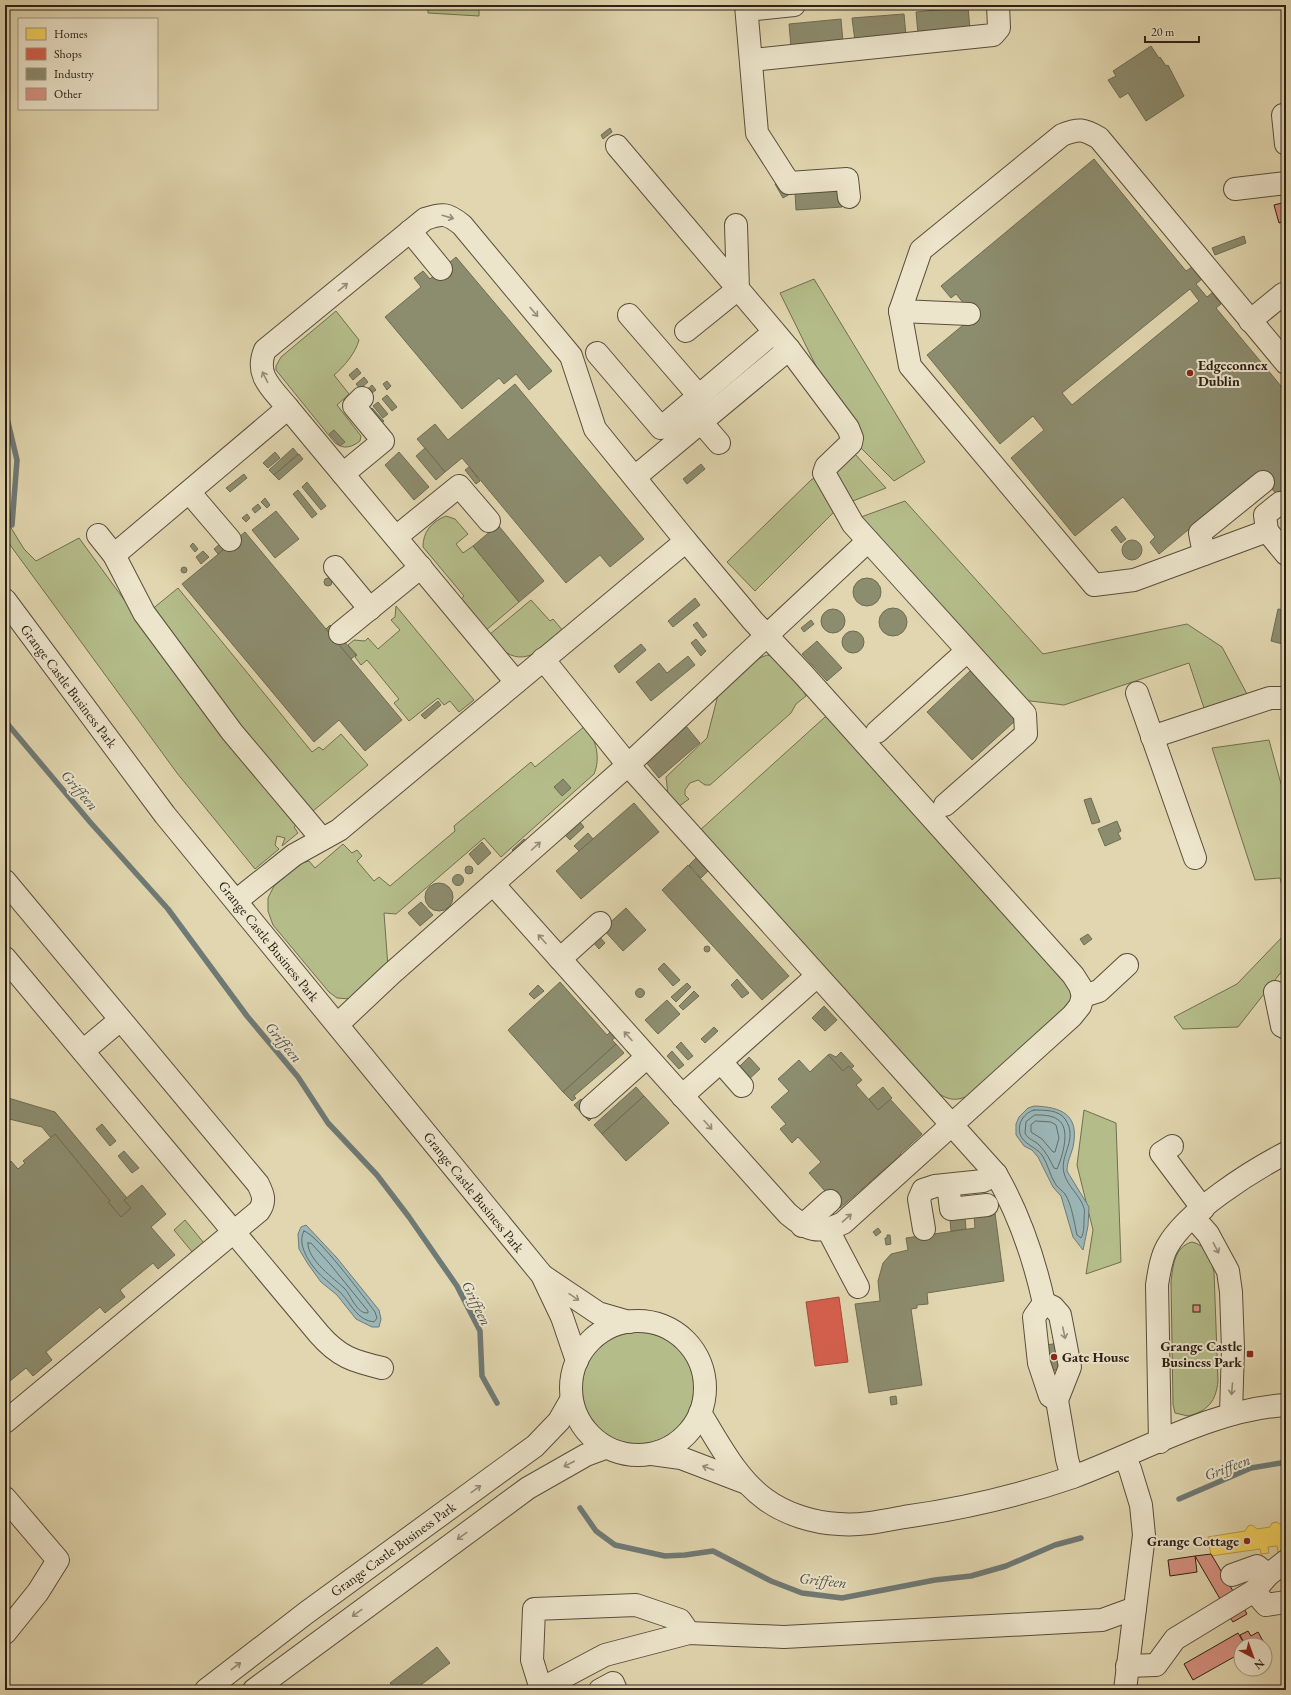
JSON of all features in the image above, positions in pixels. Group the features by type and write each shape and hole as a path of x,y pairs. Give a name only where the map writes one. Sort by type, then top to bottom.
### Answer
{"street":[{"path":"794,5 746,8 752,60 757,133 789,183 847,179 849,197"},
{"path":"752,60 993,36 997,32 1000,23 998,5"},
{"path":"1283,115 1286,144"},
{"path":"1267,531 1134,580 1094,585 910,366 900,311 922,250 1062,135 1075,130 1088,131 1099,138 1286,363"},
{"path":"617,146 789,349 851,433 852,443 826,467 824,473 853,524 1024,714 1026,734 945,805"},
{"path":"1235,189 1286,183"},
{"path":"493,884 788,1214 802,1226 811,1229 827,1228 843,1223 1072,1016 1080,1006 1083,996 1080,986 1073,976 767,635 634,477 595,429 571,356 462,225 451,216 439,214 425,219 265,350 260,368 264,379 516,682"},
{"path":"736,226 738,289"},
{"path":"410,231 441,269"},
{"path":"686,331 738,289"},
{"path":"1250,320 1283,294"},
{"path":"900,311 969,314"},
{"path":"629,315 699,396"},
{"path":"597,352 661,428 774,332"},
{"path":"634,477 789,349"},
{"path":"343,474 383,441 354,406 362,398"},
{"path":"114,555 288,408"},
{"path":"701,422 719,443"},
{"path":"1204,554 1200,533 1263,482"},
{"path":"396,538 459,486 489,521"},
{"path":"190,492 230,540"},
{"path":"1280,503 1265,515 1267,531 1286,554"},
{"path":"98,535 114,555 144,613 232,732 322,839"},
{"path":"236,901 294,855 339,830 686,540"},
{"path":"338,1024 391,974 628,765 868,541"},
{"path":"335,567 370,609"},
{"path":"340,633 421,567"},
{"name":"Grange Castle Business Park","path":"5,600 165,815 338,1024 542,1275 562,1317 577,1361"},
{"path":"877,732 967,651"},
{"path":"543,659 628,765 996,1174 1004,1188 1030,1249 1044,1303"},
{"path":"1137,693 1195,858"},
{"path":"1152,737 1270,698 1286,698"},
{"path":"5,881 258,1184 262,1192 263,1202 259,1211 235,1232 5,1422"},
{"path":"560,959 600,923"},
{"path":"5,958 329,1346 348,1358 382,1368"},
{"path":"1083,996 1099,991 1127,966"},
{"path":"682,1096 817,976"},
{"path":"1275,992 1282,1026 1286,1028"},
{"path":"83,1051 120,1020"},
{"path":"591,1108 647,1057"},
{"path":"721,1062 742,1086"},
{"path":"1172,1146 1161,1153 1198,1213 1228,1271 1231,1292 1233,1342 1231,1413"},
{"path":"1160,1442 1159,1271 1171,1241 1198,1213 1258,1169 1286,1153"},
{"path":"924,1229 919,1199 920,1194 930,1187 983,1181 996,1174"},
{"path":"948,1185 951,1209 987,1204"},
{"path":"802,1226 830,1201"},
{"path":"827,1228 858,1287"},
{"name":"Grange Castle Business Park","path":"542,1275 598,1313 629,1322"},
{"path":"1044,1303 1034,1317 1039,1363 1050,1396 1057,1400"},
{"path":"1044,1303 1053,1307 1060,1315 1070,1367 1057,1400 1067,1459 1072,1477"},
{"path":"651,1454 672,1446 688,1432 700,1413 705,1394 703,1374 696,1356 684,1340 668,1328 649,1322 629,1322 610,1327 593,1338 577,1361 572,1377 571,1400 577,1417 586,1432 605,1448 629,1455 651,1454 681,1458 744,1482"},
{"name":"Grange Castle Business Park","path":"206,1690 306,1613 535,1446 559,1421 571,1400"},
{"path":"700,1413 744,1482 766,1500 784,1510 812,1520 839,1524 874,1522 937,1512 1002,1498 1072,1477 1231,1413 1277,1406"},
{"path":"254,1690 528,1488 586,1455 605,1448"},
{"path":"1124,1457 1137,1492 1143,1519 1144,1535 1125,1690"},
{"path":"5,1498 58,1560 38,1592 5,1633"},
{"path":"1127,1666 1156,1665 1175,1638 1261,1583 1286,1561"},
{"path":"1232,1574 1257,1566 1266,1606 1286,1602"},
{"path":"689,1632 680,1620 636,1605 534,1609 532,1660 540,1689 605,1655 689,1632 784,1636 1029,1624 1102,1620 1136,1608"},
{"path":"600,1690 613,1682 616,1690"}],"green space":[{"path":"428,5 479,5 479,16 428,13"},
{"path":"814,279 925,462 894,481 852,439 780,293"},
{"path":"336,311 359,340 349,359 334,375 349,394 337,405 361,436 360,441 348,447 335,443 276,370 276,366 281,357"},
{"path":"854,453 886,488 840,506 755,591 727,562 811,480"},
{"path":"905,501 1043,654 1187,624 1222,647 1247,694 1206,714 1189,663 1064,705 1005,698 861,517"},
{"path":"446,516 455,519 468,534 456,544 463,553 473,546 519,602 485,631 460,600 464,596 423,547 426,532 432,524"},
{"path":"5,518 24,549 36,561 79,538 139,620 178,588 312,752 319,747 323,750 341,734 368,765 294,827 298,833 282,846 285,838 277,836 275,845 279,849 255,869 177,773 5,538"},
{"path":"531,600 550,621 553,619 564,632 538,652 523,657 515,656 507,653 497,645 489,635"},
{"path":"396,606 474,700 459,712 450,701 444,705 438,698 409,721 394,703 399,699 367,660 361,665 355,657 357,655 348,645 354,640 365,641 368,638 378,649 400,630 391,620 395,617"},
{"path":"767,655 771,656 807,692 805,694 806,696 796,704 791,713 710,785 705,785 698,780 690,783 685,790 685,795 689,799 678,807 668,795 666,777 707,738 718,695 755,660"},
{"path":"825,717 829,717 1068,983 1073,992 1071,1002 970,1095 966,1097 950,1099 938,1093 699,831"},
{"path":"585,726 595,743 597,762 594,774 501,857 484,838 396,914 384,913 388,967 350,999 337,998 329,992 273,925 268,911 268,898 274,886 301,863 309,861 315,868 343,844 352,853 357,850 362,856 357,861 374,881 379,877 390,886 455,831 454,826 531,762 535,767"},
{"path":"1269,740 1286,802 1286,901 1280,878 1255,880 1212,748"},
{"path":"1286,933 1286,966 1238,1027 1183,1029 1174,1017 1237,984"},
{"path":"1084,1110 1116,1123 1121,1262 1086,1274 1093,1230 1077,1165"},
{"path":"185,1220 204,1243 193,1253 174,1230"},
{"path":"1192,1242 1201,1246 1208,1254 1214,1272 1218,1381 1213,1400 1210,1404 1201,1411 1188,1416 1175,1413 1173,1404 1171,1282 1174,1264 1178,1253 1186,1244"},
{"path":"638,1332 659,1336 678,1348 690,1367 694,1388 690,1409 678,1428 659,1440 638,1444 617,1440 598,1428 586,1409 582,1388 586,1367 598,1348 617,1336"}],"water":[{"path":"1034,1106 1052,1108 1066,1114 1074,1127 1073,1147 1068,1162 1067,1171 1089,1207 1088,1226 1083,1250 1073,1237 1061,1196 1053,1187 1038,1157 1032,1150 1024,1146 1016,1135 1016,1124 1019,1117 1028,1108"},
{"path":"306,1225 337,1258 379,1310 381,1319 379,1327 372,1327 356,1319 337,1295 321,1282 308,1264 299,1249 298,1234 301,1227"}],"building: Homes":[{"name":"Grange Cottage","path":"1277,1522 1281,1525 1286,1524 1286,1550 1278,1552 1277,1546 1268,1547 1269,1553 1261,1554 1260,1549 1211,1556 1208,1537 1245,1531 1248,1526 1252,1525 1257,1529 1270,1527 1272,1523"}],"building: Shops":[{"path":"839,1297 848,1362 815,1366 806,1302"}],"building: Industry":[{"path":"968,7 970,29 918,34 916,12"},
{"path":"904,14 906,36 855,41 852,18"},
{"path":"841,19 843,42 791,47 789,24"},
{"path":"1151,46 1166,66 1168,65 1184,96 1146,121 1128,93 1120,98 1108,80 1116,76 1113,71"},
{"path":"610,128 612,132 603,139 601,135"},
{"name":"Edgeconnex Dublin","path":"1094,159 1186,271 1192,267 1202,279 1196,284 1207,297 1212,293 1221,304 1216,308 1286,392 1286,506 1258,472 1159,554 1150,542 1155,537 1123,497 1075,536 1011,458 1044,430 1033,416 1000,444 927,355 974,316 956,294 951,298 941,286","holes":["1190,289 1199,301 1072,405 1062,393"]},
{"path":"783,180 790,194 783,198 775,184"},
{"path":"841,188 842,207 796,210 795,192"},
{"path":"1244,236 1246,243 1215,255 1212,248"},
{"path":"456,257 552,371 529,390 516,374 504,384 499,378 462,409 385,317 421,287 414,278 423,271 430,279"},
{"path":"357,368 361,373 353,380 349,375"},
{"path":"364,377 368,382 360,389 356,384"},
{"path":"387,381 391,386 387,390 383,384"},
{"path":"515,384 644,539 610,567 600,555 566,583 462,458 445,472 417,439 435,424 448,440"},
{"path":"372,385 376,390 367,397 363,393"},
{"path":"387,395 397,407 392,411 382,399"},
{"path":"378,402 388,414 383,418 373,406"},
{"path":"372,408 384,421 379,426 368,412"},
{"path":"334,430 345,442 340,446 329,434"},
{"path":"293,448 298,454 274,475 269,470"},
{"path":"425,448 445,472 436,480 416,456"},
{"path":"275,452 280,458 268,468 263,463"},
{"path":"399,452 429,487 414,500 385,465"},
{"path":"299,454 303,459 279,480 274,475"},
{"path":"701,464 705,469 687,484 683,479"},
{"path":"469,467 480,481 476,484 465,470"},
{"path":"244,474 247,478 230,492 226,488"},
{"path":"307,482 326,506 321,510 302,487"},
{"path":"298,490 317,514 312,518 293,494"},
{"path":"265,498 270,505 267,508 261,502"},
{"path":"258,504 261,508 255,513 252,509"},
{"path":"276,511 299,539 275,558 252,530"},
{"path":"247,514 250,518 246,522 242,518"},
{"path":"498,525 544,581 519,602 473,546"},
{"path":"1116,526 1126,539 1121,543 1111,530"},
{"path":"245,532 402,720 365,751 339,720 314,742 182,584"},
{"path":"1128,540 1136,540 1142,546 1142,554 1136,560 1128,560 1122,554 1122,546"},
{"path":"193,543 198,549 195,552 190,546"},
{"path":"221,543 225,548 218,554 214,549"},
{"path":"203,551 209,557 201,564 196,557"},
{"path":"184,567 187,570 184,573 181,570"},
{"path":"328,578 331,579 331,585 328,586 325,585 324,582 325,579"},
{"path":"867,578 877,582 881,592 877,602 867,606 857,602 853,592 857,582"},
{"path":"695,598 700,605 673,627 668,621"},
{"path":"893,608 903,612 907,622 903,632 893,636 883,632 879,622 883,612"},
{"path":"833,609 842,612 845,621 842,630 833,633 824,630 821,621 824,612"},
{"path":"1278,609 1286,610 1286,645 1271,641"},
{"path":"811,620 814,624 804,632 801,628"},
{"path":"697,622 707,635 703,638 693,625"},
{"path":"330,625 356,655 351,659 326,629"},
{"path":"853,631 861,634 864,642 861,650 853,653 845,650 842,642 845,634"},
{"path":"696,639 706,651 701,656 691,643"},
{"path":"817,641 842,668 827,681 802,654"},
{"path":"641,644 646,650 619,673 614,666"},
{"path":"688,656 695,665 651,701 636,682 659,663 667,673"},
{"path":"970,671 976,674 1008,710 1015,721 972,760 927,712"},
{"path":"438,701 441,705 425,719 421,715"},
{"path":"686,726 700,743 659,778 645,761"},
{"path":"563,779 571,788 562,796 554,787"},
{"path":"1091,798 1100,822 1092,824 1084,800"},
{"path":"634,803 659,832 581,899 556,871"},
{"path":"1117,821 1121,831 1118,833 1121,839 1105,846 1098,829"},
{"path":"580,822 584,827 570,840 565,835"},
{"path":"588,833 593,839 579,851 574,846"},
{"path":"524,839 527,843 515,853 512,850"},
{"path":"482,842 491,853 478,865 469,854"},
{"path":"696,858 708,871 701,878 689,865"},
{"path":"688,865 789,976 762,1000 662,890"},
{"path":"467,866 471,866 473,870 471,874 467,874 465,872 465,868"},
{"path":"456,875 460,875 462,876 462,884 456,885 453,882 453,878"},
{"path":"439,883 449,887 453,897 449,907 439,911 429,907 425,897 429,887"},
{"path":"421,902 433,915 420,926 408,913"},
{"path":"626,908 646,930 623,951 603,929"},
{"path":"1088,934 1092,939 1084,945 1080,939"},
{"path":"598,935 605,943 599,949 592,941"},
{"path":"707,946 710,949 707,952 704,949"},
{"path":"664,963 680,980 673,986 658,969"},
{"path":"737,979 749,993 742,998 731,985"},
{"path":"560,982 607,1035 612,1030 617,1036 612,1040 616,1044 563,1092 508,1030"},
{"path":"687,983 691,987 676,1002 671,997"},
{"path":"538,985 544,991 534,999 529,994"},
{"path":"638,989 642,989 644,993 642,997 638,997 636,995 636,991"},
{"path":"694,991 699,996 683,1010 679,1006"},
{"path":"667,1000 680,1014 658,1034 645,1020"},
{"path":"824,1006 837,1020 825,1031 812,1018"},
{"path":"714,1027 718,1031 705,1043 701,1039"},
{"path":"681,1042 693,1056 688,1060 676,1047"},
{"path":"616,1044 624,1053 574,1096 576,1098 572,1101 563,1092"},
{"path":"672,1051 684,1065 679,1069 667,1056"},
{"path":"841,1052 854,1066 851,1069 849,1066 843,1071 828,1055 830,1054 836,1057"},
{"path":"828,1055 843,1071 849,1066 862,1080 856,1085 878,1110 890,1099 922,1134 900,1154 901,1155 840,1208 809,1173 821,1162 798,1137 792,1143 780,1129 786,1124 771,1107 789,1091 778,1079 799,1060 810,1072"},
{"path":"749,1057 760,1069 746,1082 736,1070"},
{"path":"636,1087 644,1096 602,1134 594,1125"},
{"path":"883,1087 892,1098 878,1110 869,1099"},
{"path":"644,1096 669,1123 626,1161 602,1134"},
{"path":"5,1097 55,1112 127,1198 124,1200 131,1208 121,1217 108,1202 110,1201 55,1134 51,1138 42,1127 5,1118"},
{"path":"581,1099 595,1115 589,1121 574,1105"},
{"path":"102,1124 116,1141 110,1146 96,1129"},
{"path":"55,1134 110,1201 108,1202 121,1217 131,1208 124,1200 142,1185 166,1214 151,1227 175,1255 158,1269 153,1263 120,1290 125,1297 105,1313 100,1307 46,1352 52,1360 33,1376 26,1368 5,1385 5,1167 11,1161 18,1169 25,1163 23,1161"},
{"path":"124,1151 139,1168 132,1173 118,1156"},
{"path":"995,1213 1004,1281 927,1293 928,1304 917,1305 917,1308 911,1309 922,1385 869,1393 855,1304 880,1301 878,1281 883,1263 891,1254 908,1250 906,1238 975,1228 974,1215"},
{"path":"965,1218 966,1229 951,1231 950,1220"},
{"path":"878,1228 881,1232 876,1236 873,1232"},
{"path":"887,1235 890,1235 891,1244 886,1245 885,1238 887,1238"},
{"name":"Gate House","path":"1059,1343 1062,1369 1050,1371 1046,1345"},
{"path":"896,1396 897,1404 891,1405 890,1397"},
{"path":"437,1647 450,1663 414,1690 396,1690 390,1683"}],"building: Other":[{"path":"1286,202 1286,221 1279,223 1274,205"},
{"path":"1193,1305 1200,1305 1200,1312 1193,1312"},
{"path":"1211,1554 1236,1596 1223,1604 1195,1556"},
{"path":"1195,1556 1197,1572 1170,1576 1168,1560"},
{"path":"1241,1603 1247,1614 1233,1622 1226,1612"},
{"path":"1248,1631 1251,1636 1258,1632 1261,1637 1241,1637 1240,1635"},
{"path":"1238,1633 1240,1637 1233,1637 1233,1658 1193,1680 1184,1664"}],"waterway":[{"name":"Griffeen","path":"5,410 17,460 12,525"},
{"name":"Griffeen","path":"5,721 90,822 168,909 247,1016 298,1077 328,1123 377,1175 409,1217 457,1286 480,1331 482,1376 497,1403"},
{"name":"Griffeen","path":"1179,1499 1251,1468 1281,1463 1286,1465"},
{"name":"Griffeen","path":"580,1508 596,1531 615,1545 665,1556 713,1551 771,1581 802,1593 842,1598 935,1580 971,1576 1006,1566 1055,1545 1081,1538"}],"place":[{"name":"Edgeconnex Dublin","path":"1190,373"},
{"name":"Grange Castle Business Park","path":"1250,1354"},
{"name":"Gate House","path":"1054,1357"},
{"name":"Grange Cottage","path":"1247,1541"}]}
